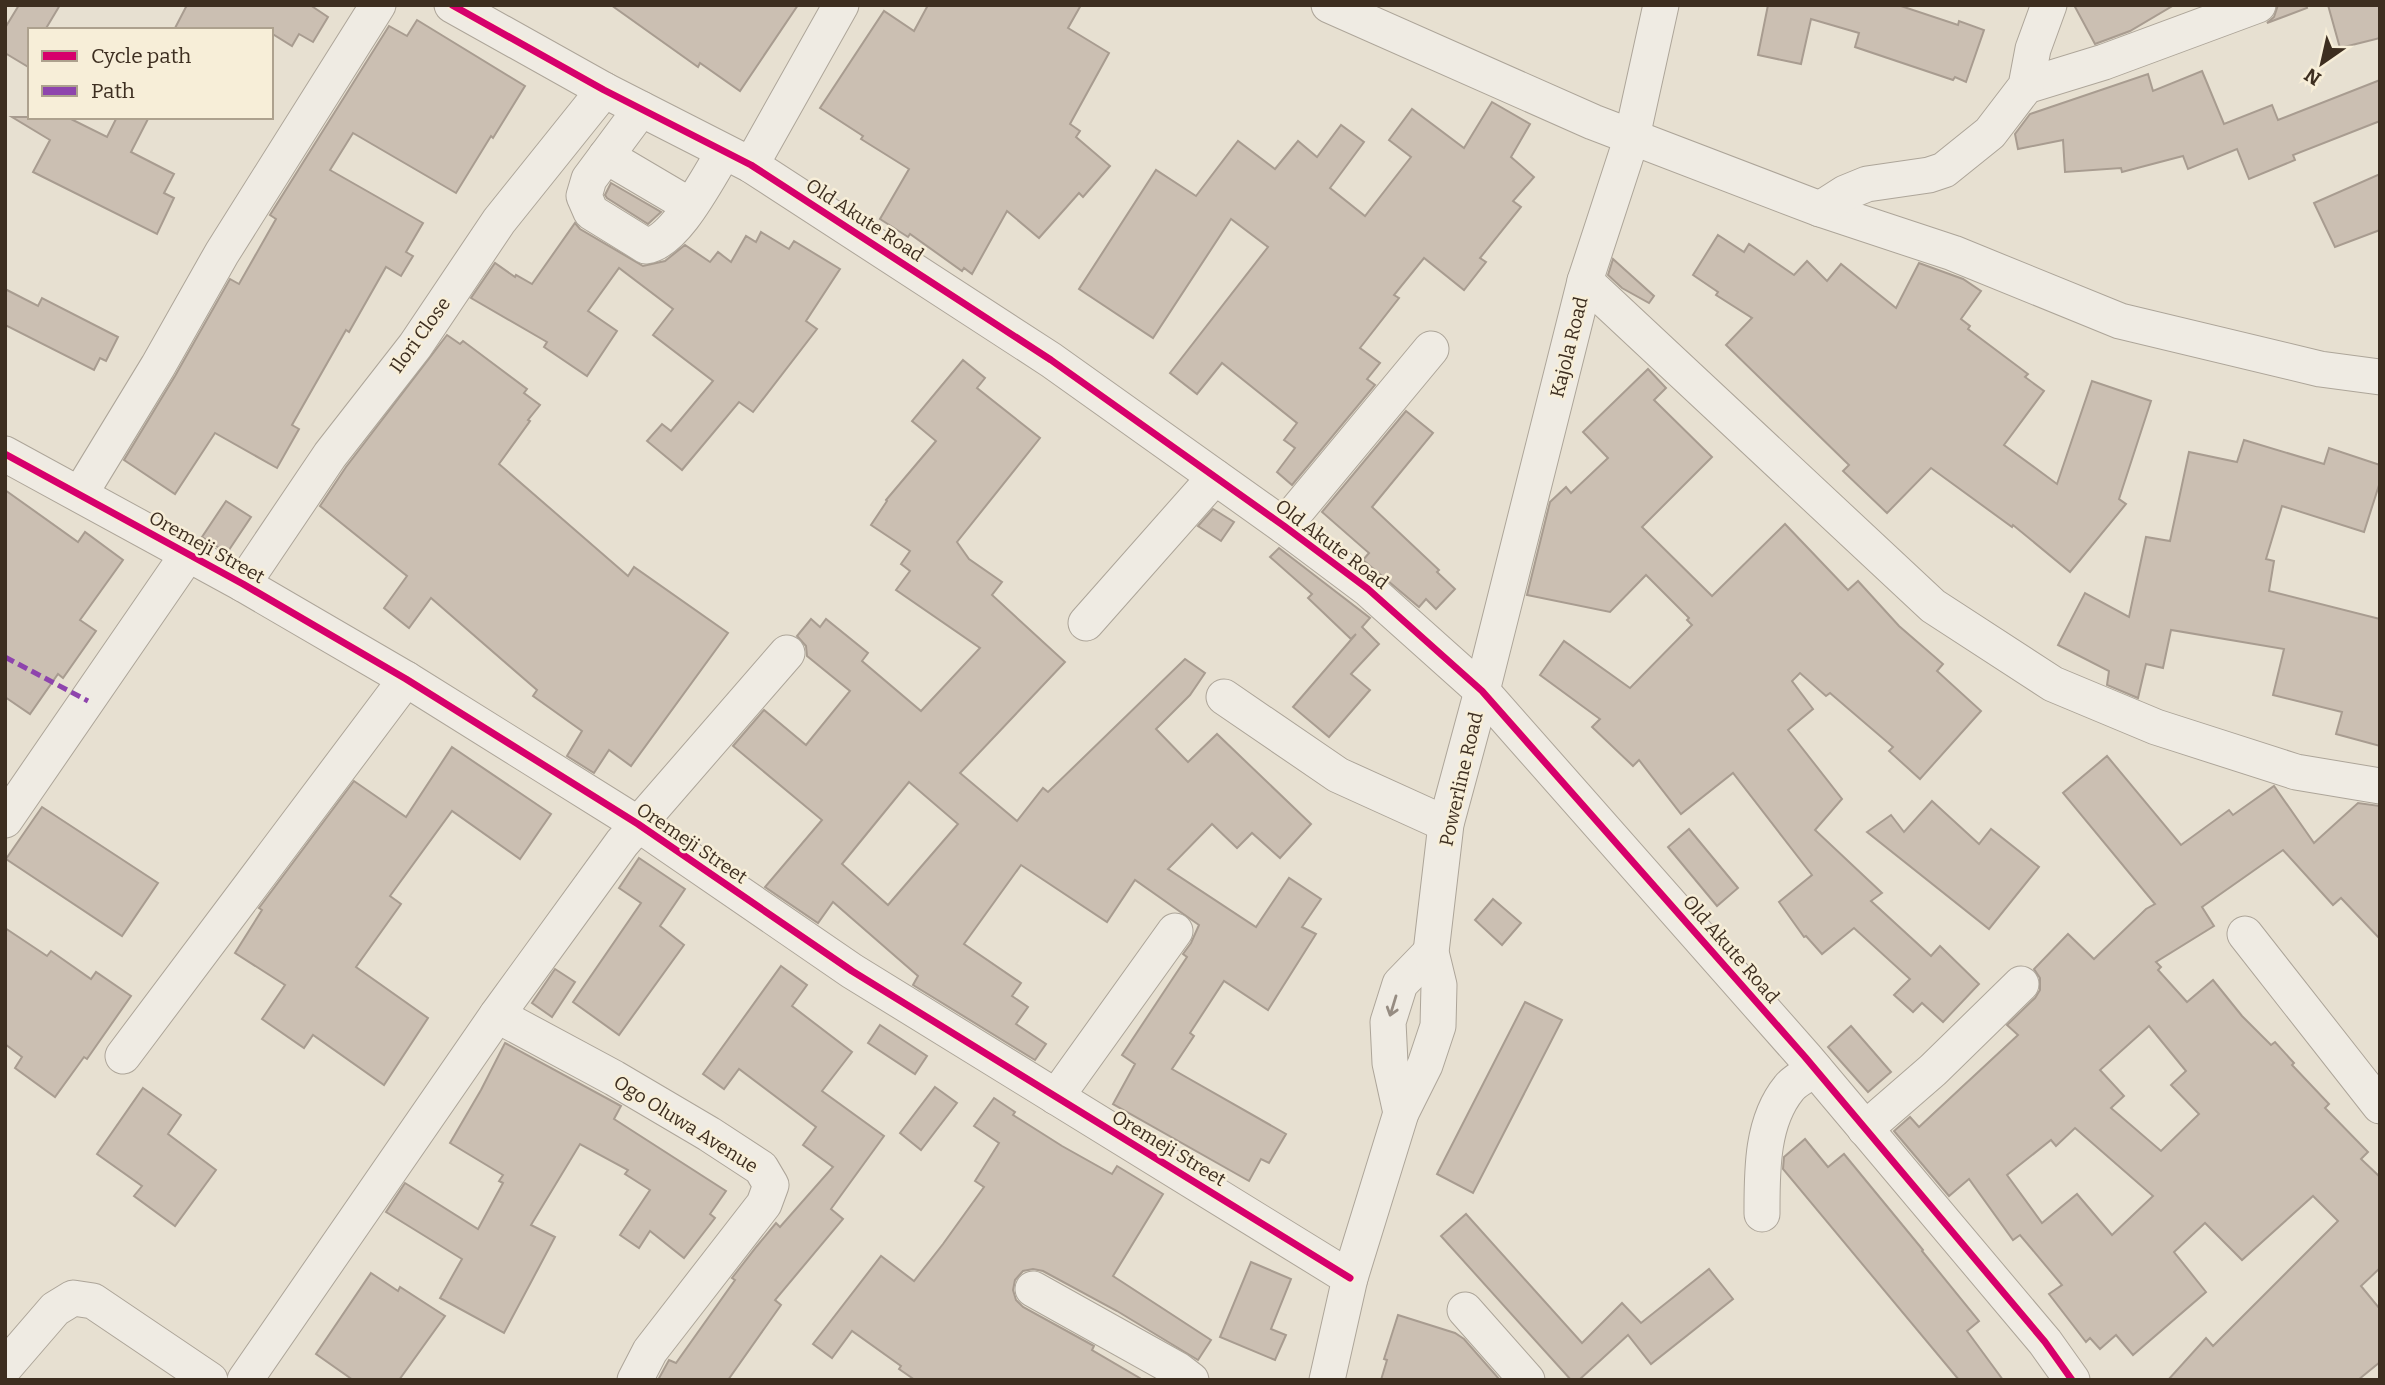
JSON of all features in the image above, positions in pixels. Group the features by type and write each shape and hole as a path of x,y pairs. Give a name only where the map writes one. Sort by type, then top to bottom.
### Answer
{"street":[{"path":"80,494 158,366 222,253 377,5"},
{"name":"Old Akute Road","path":"452,5 604,90 738,158 1051,360 1368,589 1482,691 1815,1069 2045,1342 2072,1380"},
{"path":"641,109 589,179 584,196 591,212 646,246 655,245 670,233 689,205 738,158 841,5"},
{"path":"1329,5 1593,122 1820,209 1953,253 2120,321 2319,369 2380,377"},
{"name":"Kajola Road","path":"1482,691 1585,281 1632,137 1661,5"},
{"path":"1820,209 1845,192 1867,184 1929,176 1944,170 1990,133 2026,86 2034,49 2049,5"},
{"path":"2026,86 2104,62 2258,5"},
{"name":"Ilori Close","path":"243,584 330,454 415,346 499,221 604,90"},
{"path":"607,156 689,205"},
{"path":"1585,281 1933,606 2053,684 2156,727 2271,764 2297,772 2380,786"},
{"path":"1284,526 1431,349"},
{"name":"Oremeji Street","path":"5,454 243,584 406,679 638,824 852,971 1350,1278"},
{"path":"1086,623 1215,477"},
{"path":"5,820 188,554"},
{"path":"245,1380 497,1015 622,843 787,653"},
{"path":"123,1056 406,679"},
{"name":"Powerline Road","path":"1327,1380 1350,1278 1401,1113 1425,1065 1438,1026 1439,985 1431,952 1446,824 1482,691"},
{"path":"1224,698 1338,775 1446,824"},
{"path":"1056,1097 1175,931"},
{"path":"2245,934 2380,1106"},
{"name":"Powerline Road","path":"1401,1113 1390,1063 1388,1022 1400,984 1431,952"},
{"path":"1866,1129 1933,1070 2021,985"},
{"name":"Ogo Oluwa Avenue","path":"497,1015 614,1078 709,1134 761,1168 771,1185 764,1205 650,1351 635,1380"},
{"path":"1762,1214 1765,1144 1775,1112 1789,1087 1815,1069"},
{"path":"1033,1289 1178,1370 1191,1380"},
{"path":"5,1367 55,1308 73,1298 93,1301 210,1380"},
{"path":"1465,1310 1527,1380"}],"building":[{"path":"19,5 60,5 46,28 28,28 28,67 5,53 5,28"},
{"path":"187,5 310,5 328,17 313,42 299,34 292,46 273,34 273,28 175,28"},
{"path":"611,5 798,5 740,91 700,63 698,67"},
{"path":"928,5 1081,5 1068,28 1109,53 1070,124 1080,131 1076,137 1110,166 1083,197 1079,193 1039,238 1007,211 972,274 964,268 962,271 910,234 908,237 880,219 909,169 861,139 863,136 820,108 884,11 914,31"},
{"path":"1768,5 1898,5 1958,25 1959,21 1984,30 1966,82 1855,47 1859,33 1811,19 1801,64 1758,55"},
{"path":"2074,5 2174,5 2130,31 2095,44"},
{"path":"2278,5 2306,5 2307,8 2267,23 2274,17"},
{"path":"2328,5 2380,5 2380,38 2340,48"},
{"path":"417,20 525,86 456,193 353,133 330,170 423,223 406,252 413,256 401,276 386,267 349,332 346,330 292,425 299,429 277,468 215,433 175,494 124,460 230,279 239,284 276,219 270,215 389,26 407,36"},
{"path":"2202,71 2224,124 2272,105 2278,120 2380,80 2380,121 2293,155 2295,160 2249,179 2237,149 2188,169 2183,156 2122,172 2121,168 2065,172 2063,140 2018,149 2015,134 2030,114 2148,74 2153,91"},
{"path":"1492,102 1530,124 1511,157 1534,177 1513,201 1521,207 1480,258 1486,262 1464,290 1424,258 1394,295 1399,298 1360,348 1380,363 1367,379 1375,385 1292,485 1277,472 1295,448 1284,440 1297,423 1222,363 1197,394 1170,373 1268,247 1231,219 1153,338 1079,289 1156,170 1196,196 1238,141 1275,169 1298,141 1317,157 1341,125 1364,142 1330,188 1365,216 1411,157 1389,140 1412,109 1464,148"},
{"path":"12,117 71,119 107,137 116,119 148,119 131,152 174,174 164,193 174,198 157,234 33,172 50,140"},
{"path":"2380,174 2380,230 2335,247 2314,203"},
{"path":"611,183 661,212 648,224 607,198 605,195"},
{"path":"575,223 580,229 643,266 665,261 685,245 710,262 718,252 731,262 746,236 756,242 761,232 789,249 794,241 840,269 806,321 817,329 753,412 739,402 682,470 647,441 662,424 671,431 713,381 653,335 673,309 619,268 588,311 617,331 587,376 544,347 547,342 471,298 495,263 515,277 516,275 532,284"},
{"path":"1718,235 1744,252 1749,244 1794,275 1807,261 1827,281 1841,264 1896,308 1919,263 1963,279 1981,291 1961,319 1970,326 1968,329 2028,374 2025,377 2044,391 2004,445 2057,484 2092,381 2151,401 2119,499 2126,504 2070,572 2013,525 2012,527 1931,468 1887,513 1843,471 1849,465 1726,345 1752,318 1716,295 1718,292 1693,275"},
{"path":"1613,259 1654,296 1649,303 1622,288 1608,275"},
{"path":"5,289 38,306 42,298 118,337 106,361 100,358 94,370 5,325"},
{"path":"447,335 460,344 463,341 527,389 524,393 540,405 499,464 628,576 634,567 728,633 631,766 609,750 594,773 567,756 582,731 533,696 537,690 431,598 409,628 384,608 407,576 320,506 346,467"},
{"path":"963,360 985,378 977,388 1040,438 957,542 969,559 1002,582 992,595 1065,662 960,773 1017,821 1043,788 1048,792 1185,659 1205,673 1190,695 1156,729 1188,762 1217,734 1311,824 1280,858 1252,833 1237,848 1212,824 1168,869 1256,927 1289,878 1321,899 1302,927 1316,934 1268,1010 1224,981 1190,1033 1194,1036 1172,1069 1286,1134 1269,1163 1261,1159 1249,1181 1113,1104 1135,1064 1122,1055 1187,957 1183,954 1199,925 1135,880 1107,922 1021,865 964,944 1021,983 1012,996 1028,1007 1016,1024 1046,1044 1035,1060 913,985 918,976 833,902 818,923 765,887 822,820 733,746 764,710 806,745 850,691 807,656 806,646 797,636 811,619 820,627 826,619 868,653 862,661 921,711 980,648 896,590 910,571 901,564 910,551 871,525 886,500 936,441 912,421","holes":["909,782 958,824 888,905 842,864"]},
{"path":"1648,369 1666,388 1654,400 1712,457 1642,527 1712,596 1785,524 1848,590 1858,581 1899,626 1943,664 1937,671 1981,711 1920,779 1889,751 1893,747 1830,693 1826,696 1800,673 1792,681 1813,709 1788,730 1842,799 1815,830 1882,893 1871,901 1931,956 1940,946 1979,984 1943,1022 1922,1003 1913,1012 1894,995 1910,979 1854,928 1822,954 1806,936 1804,937 1779,902 1812,875 1733,773 1681,814 1639,760 1633,766 1592,727 1600,719 1540,675 1564,641 1630,688 1692,625 1687,620 1689,618 1646,575 1610,612 1527,595 1550,502 1566,487 1571,493 1608,458 1583,432"},
{"path":"1406,411 1433,433 1372,507 1439,570 1437,572 1455,589 1436,609 1426,599 1419,607 1363,560 1369,553 1322,512"},
{"path":"2244,440 2324,464 2329,448 2380,465 2380,482 2364,532 2282,506 2266,559 2274,561 2269,591 2380,619 2380,746 2336,734 2342,712 2273,695 2284,649 2171,630 2163,668 2146,664 2138,698 2107,685 2109,671 2058,645 2085,593 2129,617 2146,537 2170,541 2189,452 2237,462"},
{"path":"5,490 78,542 85,532 123,560 80,620 96,631 63,678 58,674 30,714 5,697"},
{"path":"226,501 251,517 227,553 202,537"},
{"path":"1213,509 1234,522 1221,541 1198,526"},
{"path":"1279,548 1370,618 1362,627 1379,644 1351,674 1370,690 1329,737 1293,707 1356,634 1351,639 1308,598 1312,594 1270,557"},
{"path":"452,747 551,814 520,859 452,811 390,896 401,904 356,967 428,1018 384,1085 313,1035 304,1048 262,1019 285,985 235,953 262,910 259,908 354,781 406,817"},
{"path":"2107,756 2181,845 2229,810 2233,815 2274,786 2314,843 2358,803 2380,806 2380,939 2341,898 2333,905 2283,850 2202,907 2214,926 2156,962 2161,967 2158,970 2187,1002 2213,980 2242,1016 2271,1045 2275,1042 2294,1063 2292,1065 2329,1104 2325,1108 2368,1152 2361,1159 2380,1177 2380,1268 2361,1286 2380,1309 2380,1362 2358,1380 2168,1380 2206,1338 2213,1346 2338,1221 2313,1196 2242,1260 2205,1223 2174,1252 2206,1292 2133,1355 2116,1335 2100,1349 2090,1338 2086,1342 2049,1294 2062,1285 2020,1235 2013,1240 1969,1179 1949,1196 1894,1131 1910,1117 1919,1127 2018,1035 2007,1025 2040,990 2040,978 2034,969 2068,934 2094,959 2146,909 2155,904 2063,793","holes":["2149,1026 2186,1071 2171,1085 2199,1114 2161,1151 2111,1108 2124,1096 2100,1070","2075,1128 2153,1196 2112,1235 2077,1194 2042,1223 2007,1175 2051,1140 2056,1146"]},
{"path":"1932,801 1979,844 1991,829 2039,867 1989,929 1867,832 1891,815 1904,832"},
{"path":"42,807 158,883 122,936 6,859"},
{"path":"1689,829 1738,888 1717,906 1668,847"},
{"path":"639,858 685,889 660,926 684,945 619,1035 573,1002 641,903 619,888"},
{"path":"1493,899 1521,923 1502,945 1475,920"},
{"path":"5,928 47,956 51,951 91,979 96,972 131,996 87,1059 84,1057 55,1097 15,1068 22,1057 5,1044"},
{"path":"781,966 807,985 792,1006 852,1052 822,1091 884,1136 831,1209 843,1219 775,1300 781,1305 728,1380 658,1380 669,1360 676,1363 735,1280 732,1278 757,1246 776,1223 780,1227 833,1167 803,1145 816,1127 739,1069 724,1089 703,1074"},
{"path":"555,969 575,982 552,1017 532,1003"},
{"path":"1525,1002 1562,1020 1473,1193 1437,1174"},
{"path":"880,1025 927,1056 915,1074 868,1043"},
{"path":"1851,1026 1891,1072 1868,1092 1828,1047"},
{"path":"505,1043 621,1106 614,1119 726,1191 710,1214 715,1218 684,1258 650,1231 639,1248 620,1235 650,1190 625,1174 628,1170 580,1144 531,1225 555,1237 504,1333 440,1298 462,1259 386,1212 405,1183 478,1229 503,1183 499,1181 503,1175 450,1143"},
{"path":"935,1087 957,1103 921,1150 900,1133"},
{"path":"143,1088 181,1115 168,1134 216,1170 175,1226 134,1196 142,1186 97,1154"},
{"path":"994,1098 1015,1112 1013,1115 1062,1146 1112,1174 1117,1166 1163,1194 1113,1276 1211,1340 1198,1360 1117,1311 1043,1271 1033,1269 1023,1271 1015,1280 1013,1290 1016,1300 1023,1307 1094,1346 1092,1350 1143,1380 915,1380 899,1369 901,1366 852,1331 832,1358 813,1344 881,1256 914,1281 943,1244 984,1187 975,1181 999,1143 974,1126"},
{"path":"1805,1139 1828,1167 1844,1154 1923,1250 1979,1321 1967,1331 2003,1380 1959,1380 1783,1169 1784,1157"},
{"path":"1466,1214 1582,1343 1622,1303 1641,1323 1709,1269 1733,1299 1651,1364 1628,1335 1579,1380 1571,1380 1441,1236"},
{"path":"1251,1262 1291,1279 1271,1329 1286,1335 1275,1360 1220,1337"},
{"path":"371,1273 398,1291 400,1287 445,1316 399,1380 353,1380 316,1354"},
{"path":"1398,1315 1455,1333 1464,1339 1500,1380 1381,1380 1387,1360 1384,1359"}],"marked path":[{"path":"5,657 88,701"}],"cycle path":[{"path":"452,5 604,90 751,165 1051,360 1368,589 1482,691 1805,1057 2045,1342 2072,1380"},
{"path":"5,454 243,584 406,679 638,824 852,971 1350,1278"}]}
